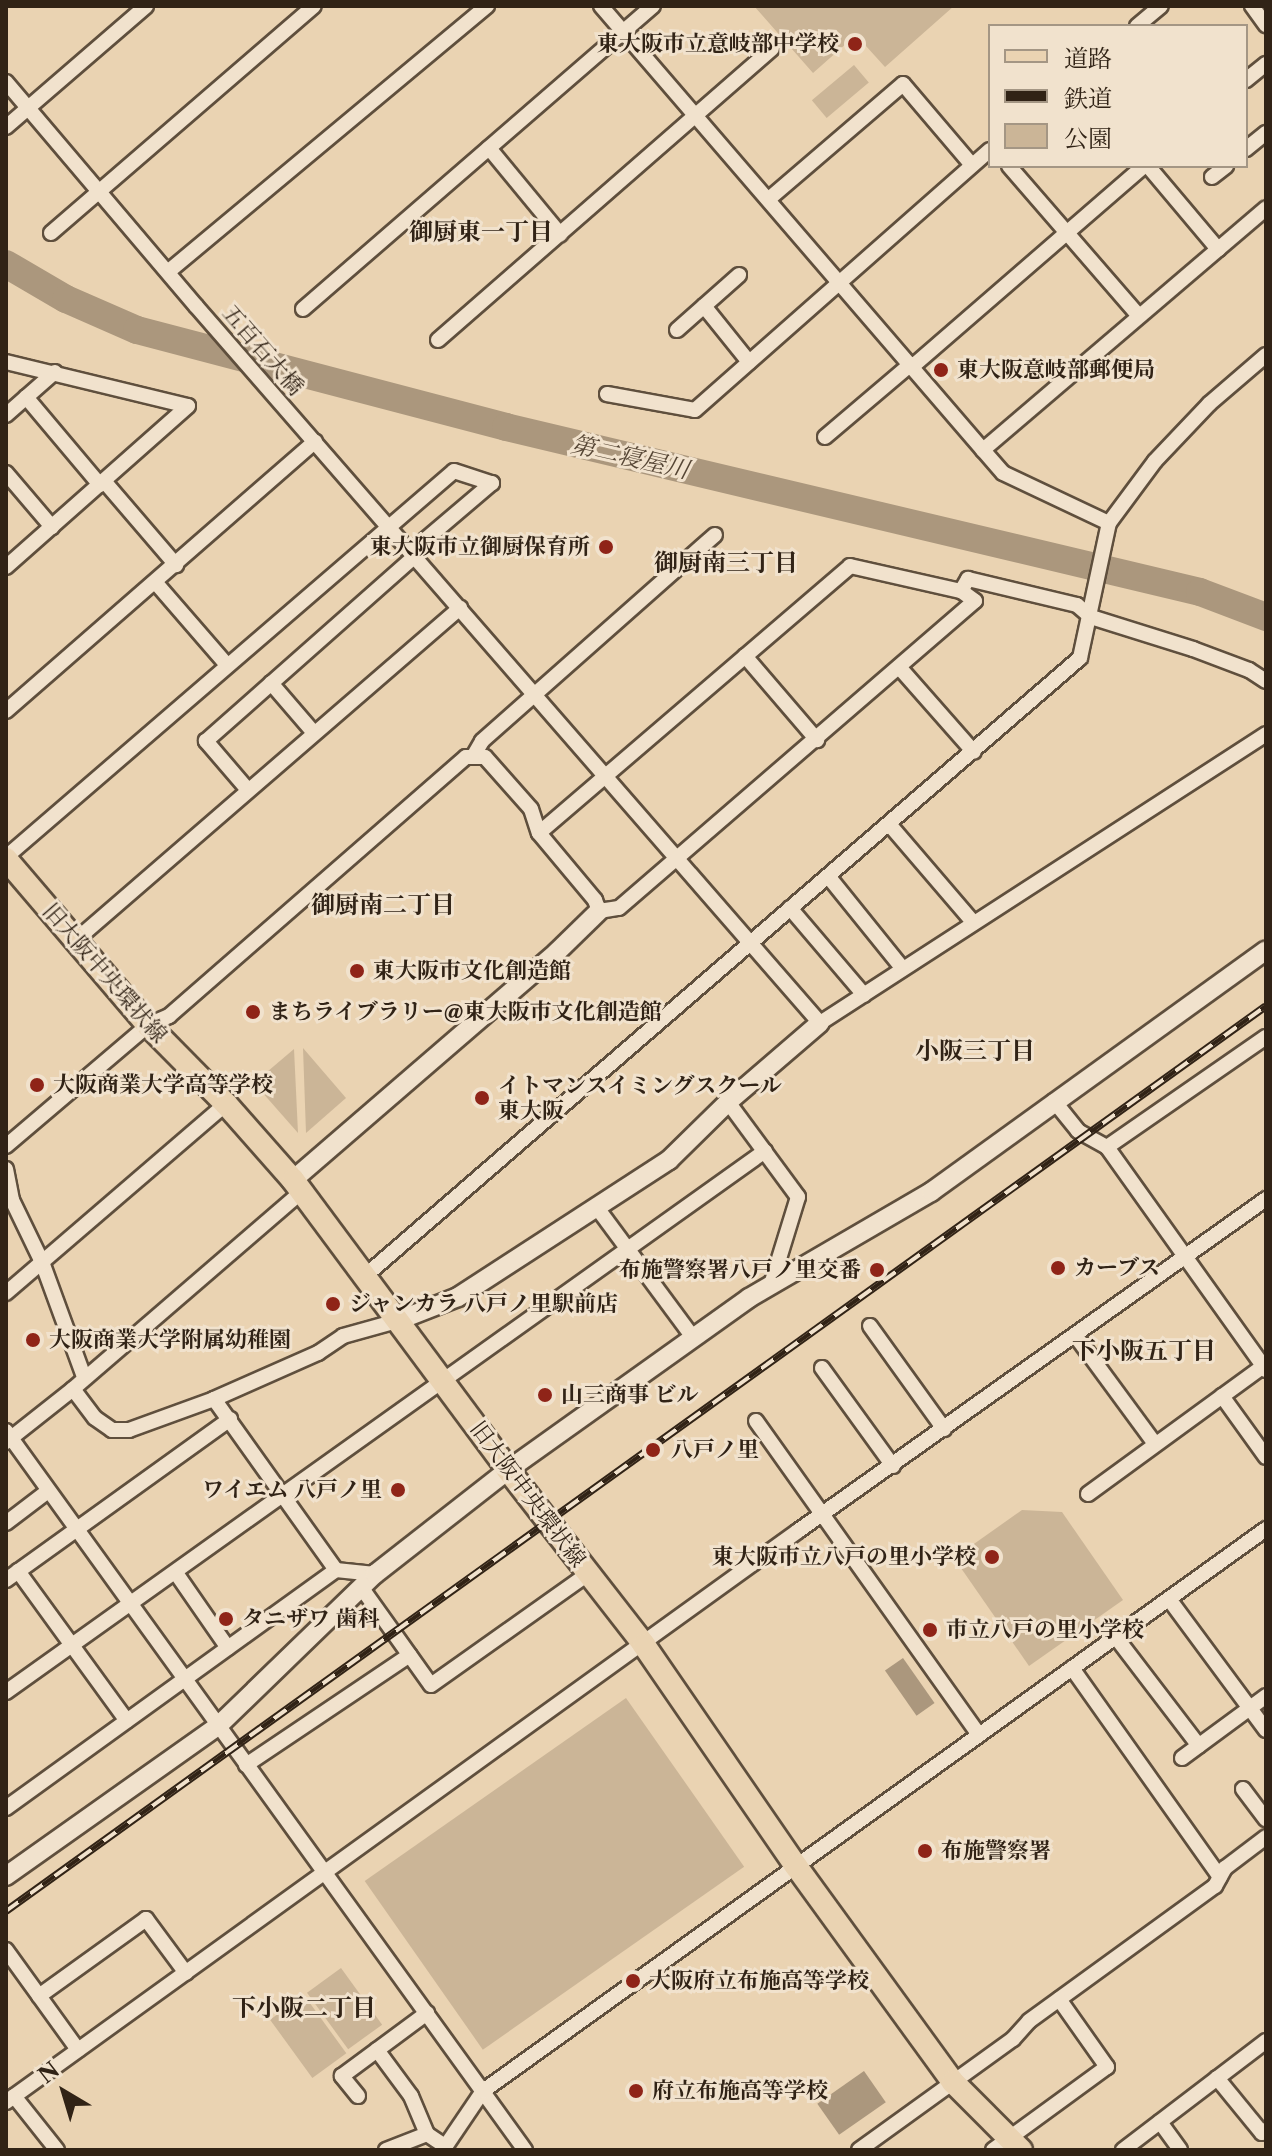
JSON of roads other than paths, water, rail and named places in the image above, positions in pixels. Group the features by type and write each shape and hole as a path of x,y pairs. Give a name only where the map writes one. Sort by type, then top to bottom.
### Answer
{"main road":[{"name":"旧大阪中央環状線","path":"6,858 148,1025 226,1104 297,1186 508,1470 644,1645 796,1866 953,2082 1008,2146"}],"street":[{"path":"6,127 146,6"},
{"path":"51,233 314,6"},
{"path":"169,271 487,6"},
{"path":"601,6 770,198 1003,473 1109,523"},
{"path":"303,309 653,6"},
{"path":"1139,24 1161,6"},
{"path":"1252,6 1266,25"},
{"path":"438,340 772,49"},
{"path":"1248,78 1266,64"},
{"name":"五百石大橋","path":"6,82 196,306 820,1023"},
{"path":"770,198 903,84 972,165"},
{"path":"1248,147 1266,133"},
{"path":"489,148 560,234"},
{"path":"607,394 695,410 988,152"},
{"path":"1011,168 1139,316"},
{"path":"825,437 1144,168"},
{"path":"1148,168 1218,249"},
{"path":"1212,177 1223,168"},
{"path":"983,450 1266,208"},
{"path":"677,330 739,275"},
{"path":"704,306 749,362"},
{"path":"365,1276 1080,658 1109,523 1155,461 1209,404 1266,355"},
{"path":"6,362 188,406 6,567"},
{"path":"6,415 55,372"},
{"path":"26,397 176,565"},
{"path":"6,711 315,441"},
{"path":"6,858 454,471 492,483 206,741 248,790"},
{"path":"6,473 52,527"},
{"path":"474,755 482,741 715,535"},
{"path":"525,2150 8,1437 73,1389 599,911 619,908 975,601 961,591 850,566 539,833"},
{"path":"961,591 968,579 1077,605 1091,617 1193,649 1249,670 1266,681"},
{"path":"156,583 227,665"},
{"path":"76,940 460,608"},
{"path":"745,656 817,740"},
{"path":"899,667 974,752"},
{"path":"271,683 314,733"},
{"path":"73,1389 95,1418 112,1430 129,1430 214,1399 318,1353 343,1336 397,1321 458,1297 598,1209 669,1160 728,1102 820,1023 1266,734"},
{"path":"6,1146 148,1025 169,1016 466,757 485,757 531,809 539,833 595,900 599,911"},
{"path":"889,824 974,923"},
{"path":"828,876 903,969"},
{"path":"790,908 864,995"},
{"path":"6,1876 218,1726 368,1580 508,1470 692,1336 771,1285 931,1192 1266,950"},
{"path":"1107,1147 1266,1037"},
{"path":"1054,1101 1078,1131 1107,1147 1265,1367 1088,1494"},
{"path":"728,1102 798,1197 771,1285"},
{"path":"6,1293 226,1104"},
{"path":"6,1692 765,1151"},
{"path":"6,1169 12,1200 42,1262 84,1377"},
{"path":"57,2150 10,2099 1266,1199"},
{"path":"598,1209 692,1336"},
{"path":"870,1326 944,1429"},
{"path":"1075,1335 1155,1444"},
{"path":"822,1368 893,1466"},
{"path":"1222,1396 1266,1457"},
{"path":"214,1399 336,1570 368,1580 410,1655 431,1685 588,1574"},
{"path":"127,1721 72,1644 12,1575 230,1419"},
{"path":"756,1421 979,1735"},
{"path":"6,1523 48,1491"},
{"path":"377,2050 411,2096 427,2134 444,2148 483,2091 1265,1531"},
{"path":"6,1808 336,1570"},
{"path":"176,1573 228,1648"},
{"path":"1169,1599 1266,1730"},
{"path":"1115,1636 1199,1746"},
{"path":"246,1765 410,1655"},
{"path":"1072,1668 1220,1877"},
{"path":"1182,1758 1266,1696"},
{"path":"1243,1789 1266,1819"},
{"path":"859,2150 1013,2039 1029,2021 1215,1886 1225,1868 1266,1837"},
{"path":"39,1996 146,1919 186,1973"},
{"path":"6,1950 78,2050"},
{"path":"1008,2146 1107,2067 1059,1999"},
{"path":"358,2096 342,2076 427,2013"},
{"path":"1123,2150 1266,2041"},
{"path":"1217,2078 1262,2133 1266,2130"},
{"path":"1160,2122 1180,2150"},
{"path":"386,2150 427,2134"}],"waterway":[{"name":"第二寝屋川","path":"6,264 66,299 137,330 506,427 1200,592 1266,617"}],"railway":[{"path":"6,1911 1266,1006"}],"place":[{"name":"東大阪市立意岐部中学校","path":"855,44"},
{"name":"東大阪意岐部郵便局","path":"941,370"},
{"name":"東大阪市立御厨保育所","path":"606,547"},
{"name":"東大阪市文化創造館","path":"357,971"},
{"name":"まちライブラリー@東大阪市文化創造館","path":"253,1012"},
{"name":"大阪商業大学高等学校","path":"37,1085"},
{"name":"イトマンスイミングスクール 東大阪","path":"482,1098"},
{"name":"カーブス","path":"1058,1268"},
{"name":"布施警察署八戸ノ里交番","path":"877,1270"},
{"name":"ジャンカラ 八戸ノ里駅前店","path":"333,1304"},
{"name":"大阪商業大学附属幼稚園","path":"33,1340"},
{"name":"山三商事 ビル","path":"545,1395"},
{"name":"八戸ノ里","path":"653,1450"},
{"name":"ワイエム 八戸ノ里","path":"398,1490"},
{"name":"東大阪市立八戸の里小学校","path":"992,1557"},
{"name":"タニザワ 歯科","path":"226,1619"},
{"name":"市立八戸の里小学校","path":"930,1630"},
{"name":"布施警察署","path":"925,1851"},
{"name":"大阪府立布施高等学校","path":"633,1981"},
{"name":"府立布施高等学校","path":"636,2091"}],"district":[{"name":"御厨東一丁目","path":"481,232"},
{"name":"御厨南三丁目","path":"726,563"},
{"name":"御厨南二丁目","path":"383,905"},
{"name":"小阪三丁目","path":"975,1051"},
{"name":"下小阪五丁目","path":"1144,1351"},
{"name":"下小阪二丁目","path":"304,2008"}]}
